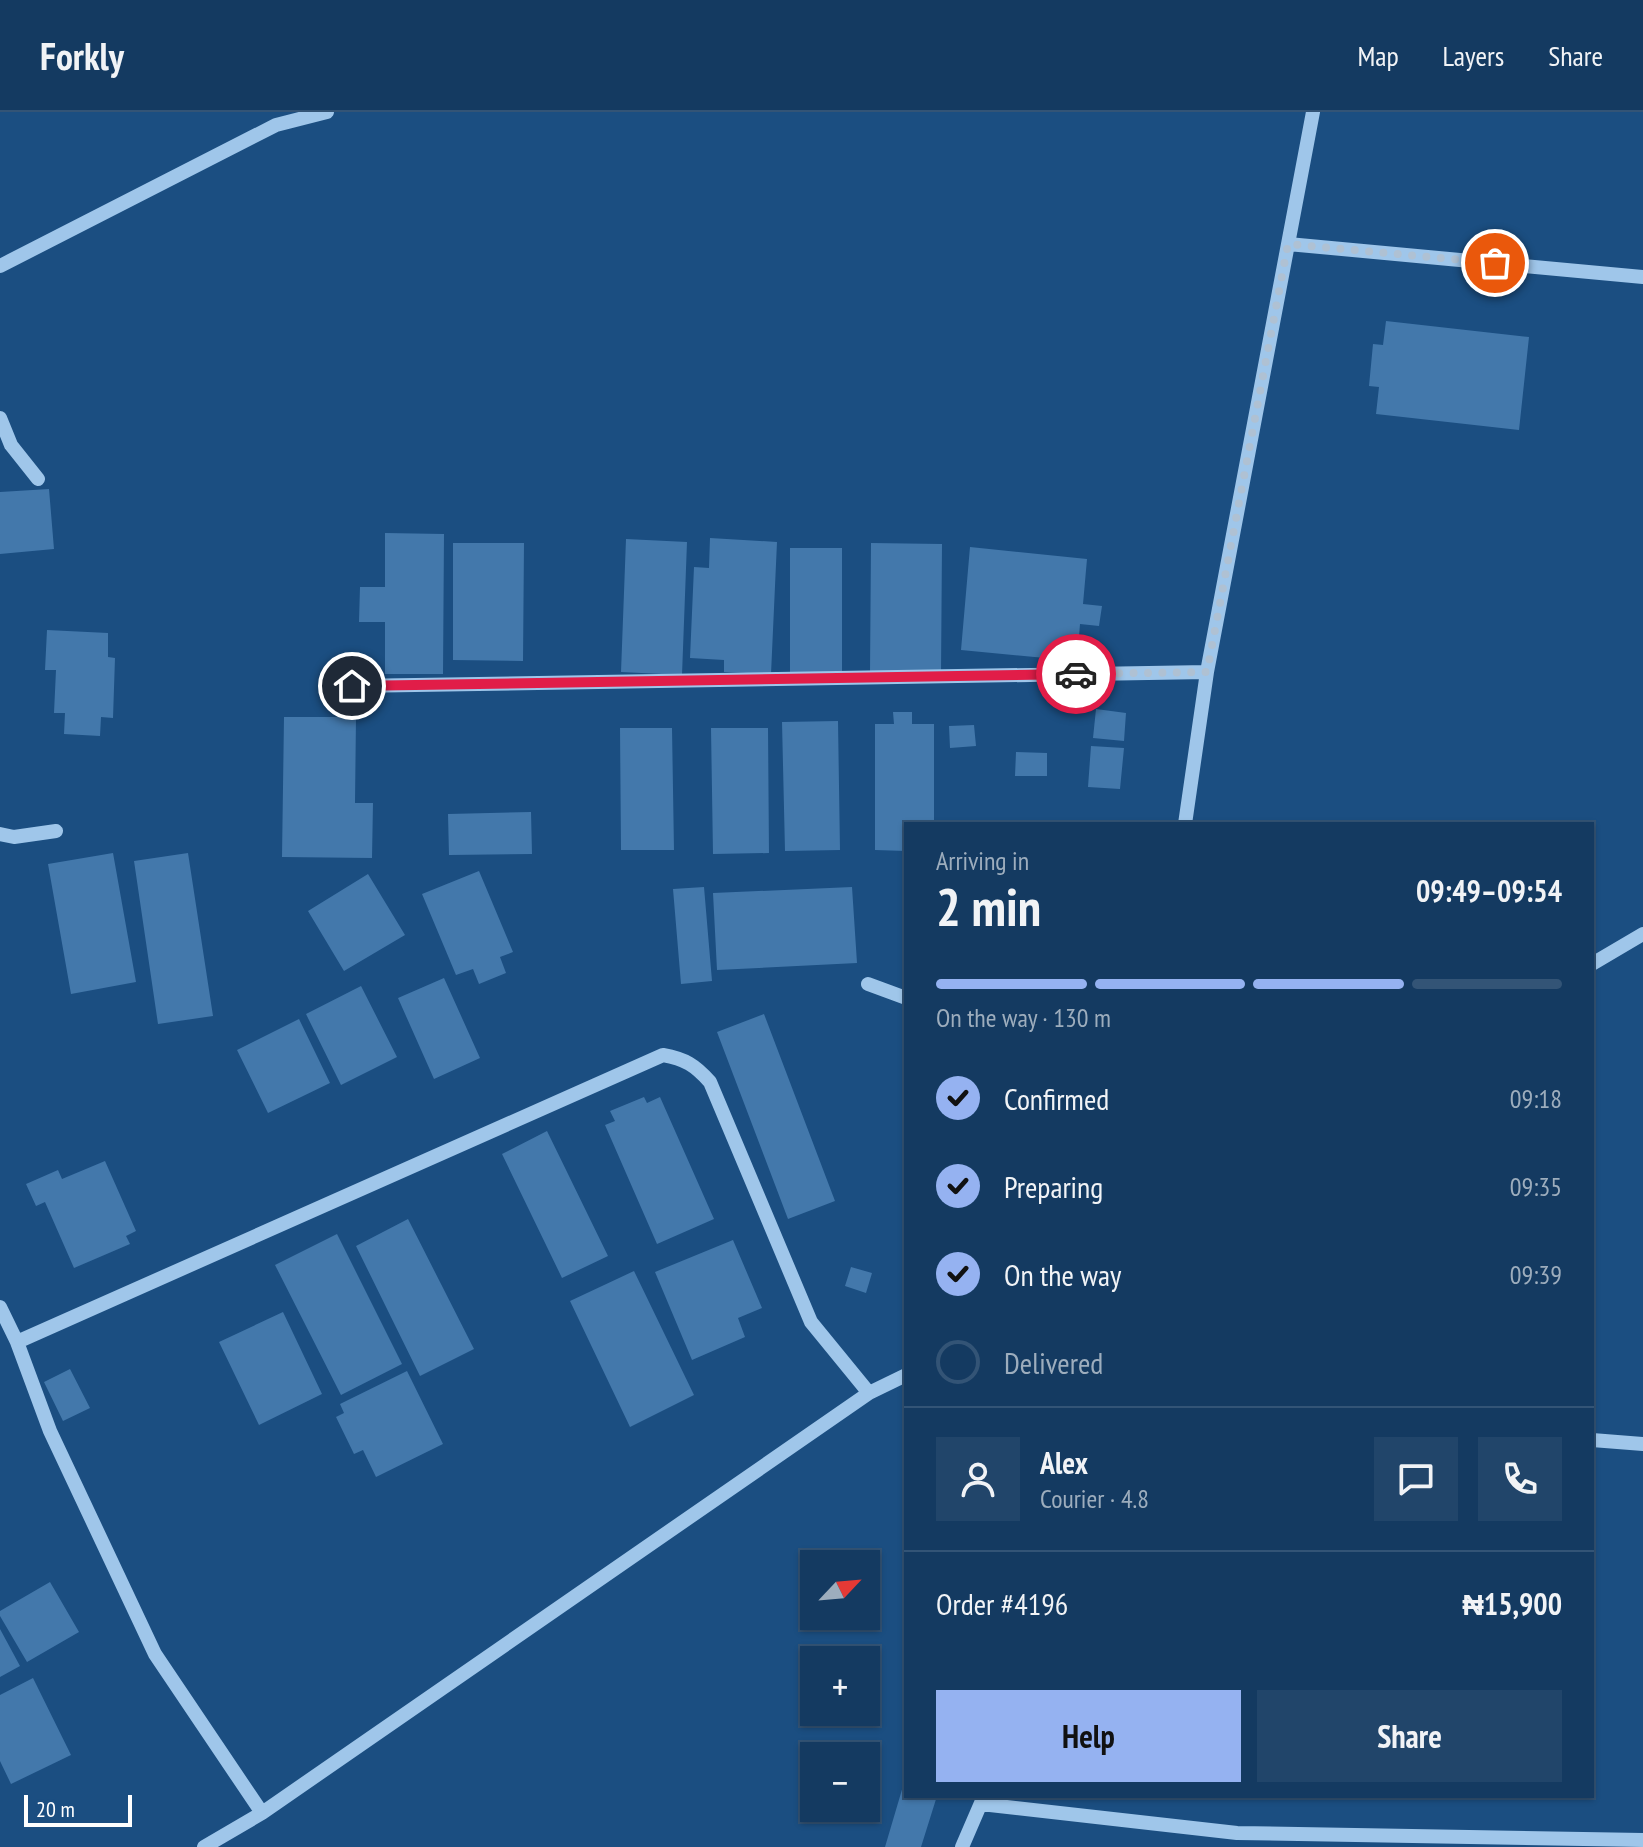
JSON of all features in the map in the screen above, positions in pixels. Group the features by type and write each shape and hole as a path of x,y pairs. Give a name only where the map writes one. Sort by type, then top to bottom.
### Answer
{"street":[{"path":"0,266 276,125 327,112"},
{"path":"1185,822 1207,672 1313,112"},
{"path":"1288,244 1643,277"},
{"path":"0,418 11,445 38,479"},
{"path":"352,686 1207,672"},
{"path":"0,834 14,837 56,831"},
{"path":"1594,963 1643,934"},
{"path":"868,984 904,997"},
{"path":"17,1342 663,1055 682,1058 696,1066 710,1082 811,1322 869,1393"},
{"path":"0,1307 17,1342 50,1431 155,1654 262,1813"},
{"path":"204,1847 262,1813 869,1393 904,1376"},
{"path":"1594,1440 1643,1444"},
{"path":"962,1847 982,1800 1237,1833 1643,1840"}],"building":[{"path":"1386,321 1529,337 1519,430 1376,414 1379,387 1369,386 1373,344 1383,345"},
{"path":"49,489 54,549 0,554 0,492"},
{"path":"385,533 444,534 443,674 385,674 385,622 359,622 360,587 385,587"},
{"path":"710,538 777,542 771,674 724,672 724,660 690,658 694,567 709,568"},
{"path":"626,539 687,542 682,675 621,672"},
{"path":"453,543 524,543 523,661 453,660"},
{"path":"871,543 942,544 941,674 870,672"},
{"path":"970,547 1087,559 1083,604 1102,606 1099,626 1080,624 1077,661 961,650"},
{"path":"790,548 842,548 842,675 790,674"},
{"path":"47,630 108,633 108,657 115,658 113,718 101,717 100,736 64,734 65,713 54,713 56,670 45,670"},
{"path":"1096,709 1126,713 1124,741 1093,738"},
{"path":"893,712 912,712 912,724 934,724 934,822 904,822 904,851 875,850 875,724 894,724"},
{"path":"284,717 356,717 355,803 373,803 372,858 282,857"},
{"path":"838,721 840,850 785,851 782,722"},
{"path":"974,725 976,746 950,748 949,726"},
{"path":"620,728 672,728 674,850 621,850"},
{"path":"711,728 768,728 769,853 713,854"},
{"path":"1091,746 1124,748 1120,789 1088,787"},
{"path":"1016,752 1047,753 1047,776 1015,776"},
{"path":"531,812 532,854 449,855 448,814"},
{"path":"113,853 136,982 71,994 48,864"},
{"path":"188,853 213,1016 158,1024 134,861"},
{"path":"479,871 513,952 500,957 506,973 479,984 473,969 456,975 422,894"},
{"path":"368,874 405,935 344,971 308,911"},
{"path":"704,887 712,981 681,984 673,889"},
{"path":"852,887 857,963 717,970 713,893"},
{"path":"444,978 480,1058 434,1079 398,998"},
{"path":"361,986 397,1057 341,1085 306,1014"},
{"path":"764,1014 835,1201 788,1219 717,1032"},
{"path":"299,1019 330,1083 268,1113 237,1050"},
{"path":"644,1097 647,1103 660,1097 714,1219 657,1244 605,1125 615,1121 610,1111"},
{"path":"547,1131 608,1256 562,1278 502,1154"},
{"path":"105,1161 136,1231 126,1236 130,1244 74,1268 45,1202 36,1206 26,1184 58,1170 62,1179"},
{"path":"408,1219 474,1349 420,1376 356,1246"},
{"path":"337,1234 402,1364 341,1395 275,1265"},
{"path":"733,1240 762,1308 738,1318 745,1337 692,1360 655,1272"},
{"path":"851,1267 872,1273 866,1293 845,1286"},
{"path":"634,1271 694,1395 630,1427 570,1301"},
{"path":"283,1312 322,1394 259,1425 219,1342"},
{"path":"70,1369 90,1408 63,1421 44,1382"},
{"path":"407,1371 443,1444 376,1477 363,1450 354,1454 336,1417 344,1413 340,1404"},
{"path":"50,1582 79,1632 27,1662 0,1611"},
{"path":"0,1629 20,1666 0,1677"},
{"path":"33,1678 71,1755 11,1784 0,1761 0,1695"},
{"path":"904,1783 904,1798 936,1798 921,1847 885,1847"}],"way so far":[{"path":"1076,674 1207,672 1288,244 1495,263"}],"route":[{"path":"352,686 1076,674"}]}
